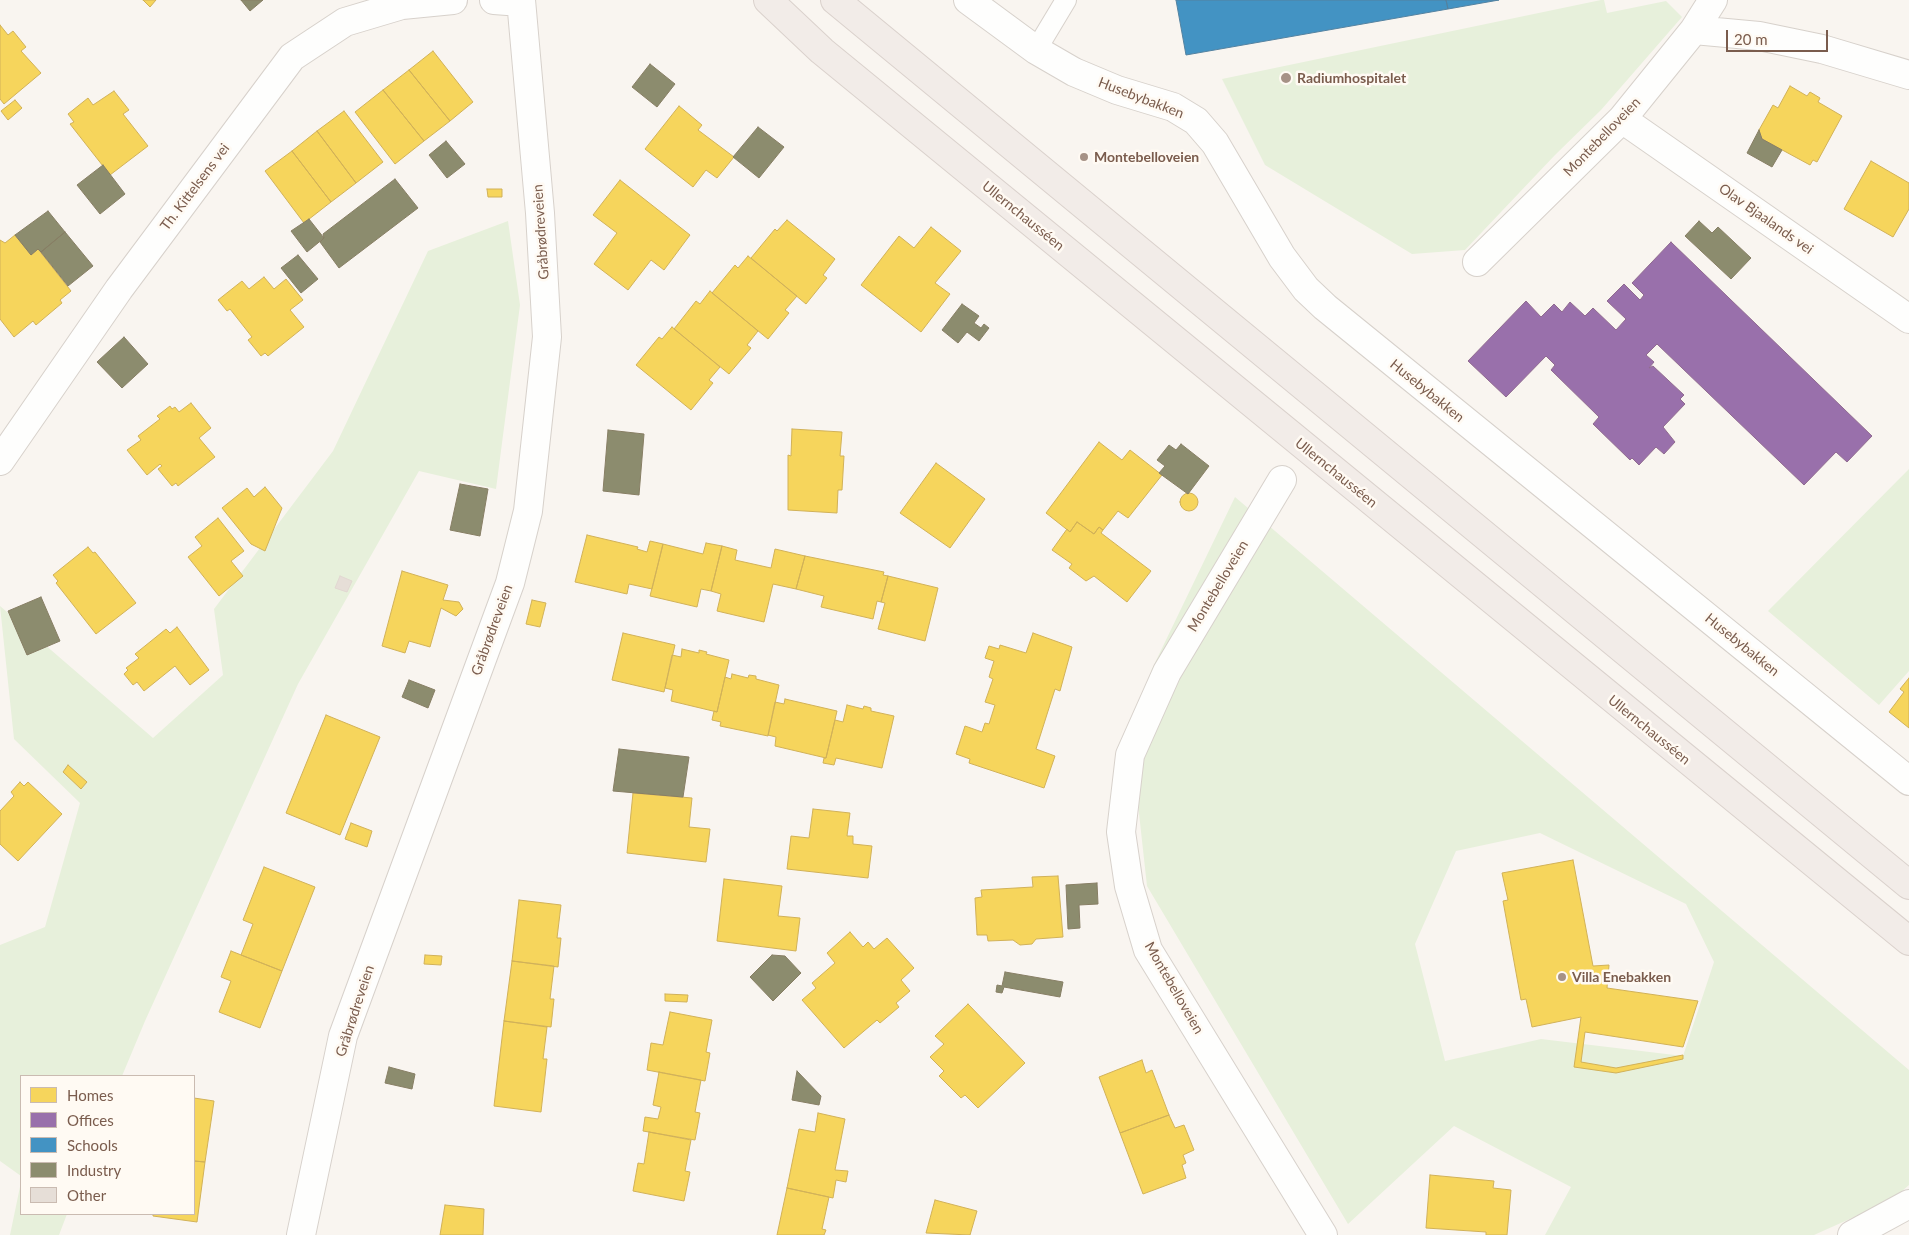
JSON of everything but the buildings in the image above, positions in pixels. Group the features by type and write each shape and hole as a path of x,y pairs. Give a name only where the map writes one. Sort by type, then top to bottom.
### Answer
{"highway":[{"name":"Ullernchausséen","path":"768,0 822,51 1909,941"},
{"path":"835,0 1909,885"}],"street":[{"name":"Th. Kittelsens vei","path":"0,460 119,288 292,57 346,22 402,5 453,0"},
{"path":"494,0 521,1"},
{"name":"Husebybakken","path":"968,0 1036,50 1074,72 1117,90 1172,107 1196,121 1215,142 1282,257 1306,289 1909,780"},
{"name":"Montebelloveien","path":"1477,262 1622,119 1694,30 1713,0"},
{"name":"Gråbrødreveien","path":"301,1235 344,1036 510,583 528,511 547,337 540,213 521,1"},
{"path":"1694,30 1759,36 1822,49 1909,75"},
{"name":"Olav Bjaalands vei","path":"1622,119 1909,319"},
{"name":"Montebelloveien","path":"1282,480 1167,672 1130,755 1121,832 1130,886 1148,950 1323,1235"},
{"path":"1852,1235 1909,1204"}],"lane":[{"path":"1036,50 1066,0"}],"green space":[{"path":"1604,0 1607,13 1666,1 1682,17 1601,110 1555,155 1465,250 1412,254 1265,165 1222,79"},
{"path":"508,221 520,305 496,489 419,471 298,684 145,1021 122,1075 20,1075 20,1175 0,1161 0,945 45,927 80,803 14,739 0,606 153,738 223,675 214,609 333,451 428,251"},
{"path":"1909,469 1909,671 1879,705 1768,611"},
{"path":"1235,497 1909,1070 1909,1185 1892,1200 1814,1235 1545,1235 1571,1187 1454,1126 1348,1224 1147,886 1134,768 1151,671","holes":["1540,833 1686,904 1714,962 1683,1056 1541,1039 1445,1061 1415,944 1456,851"]},
{"path":"20,1187 20,1215 67,1215 59,1235 10,1235"}],"place":[{"name":"Radiumhospitalet","path":"1286,78"},
{"name":"Montebelloveien","path":"1084,157"},
{"name":"Villa Enebakken","path":"1562,977"}]}
